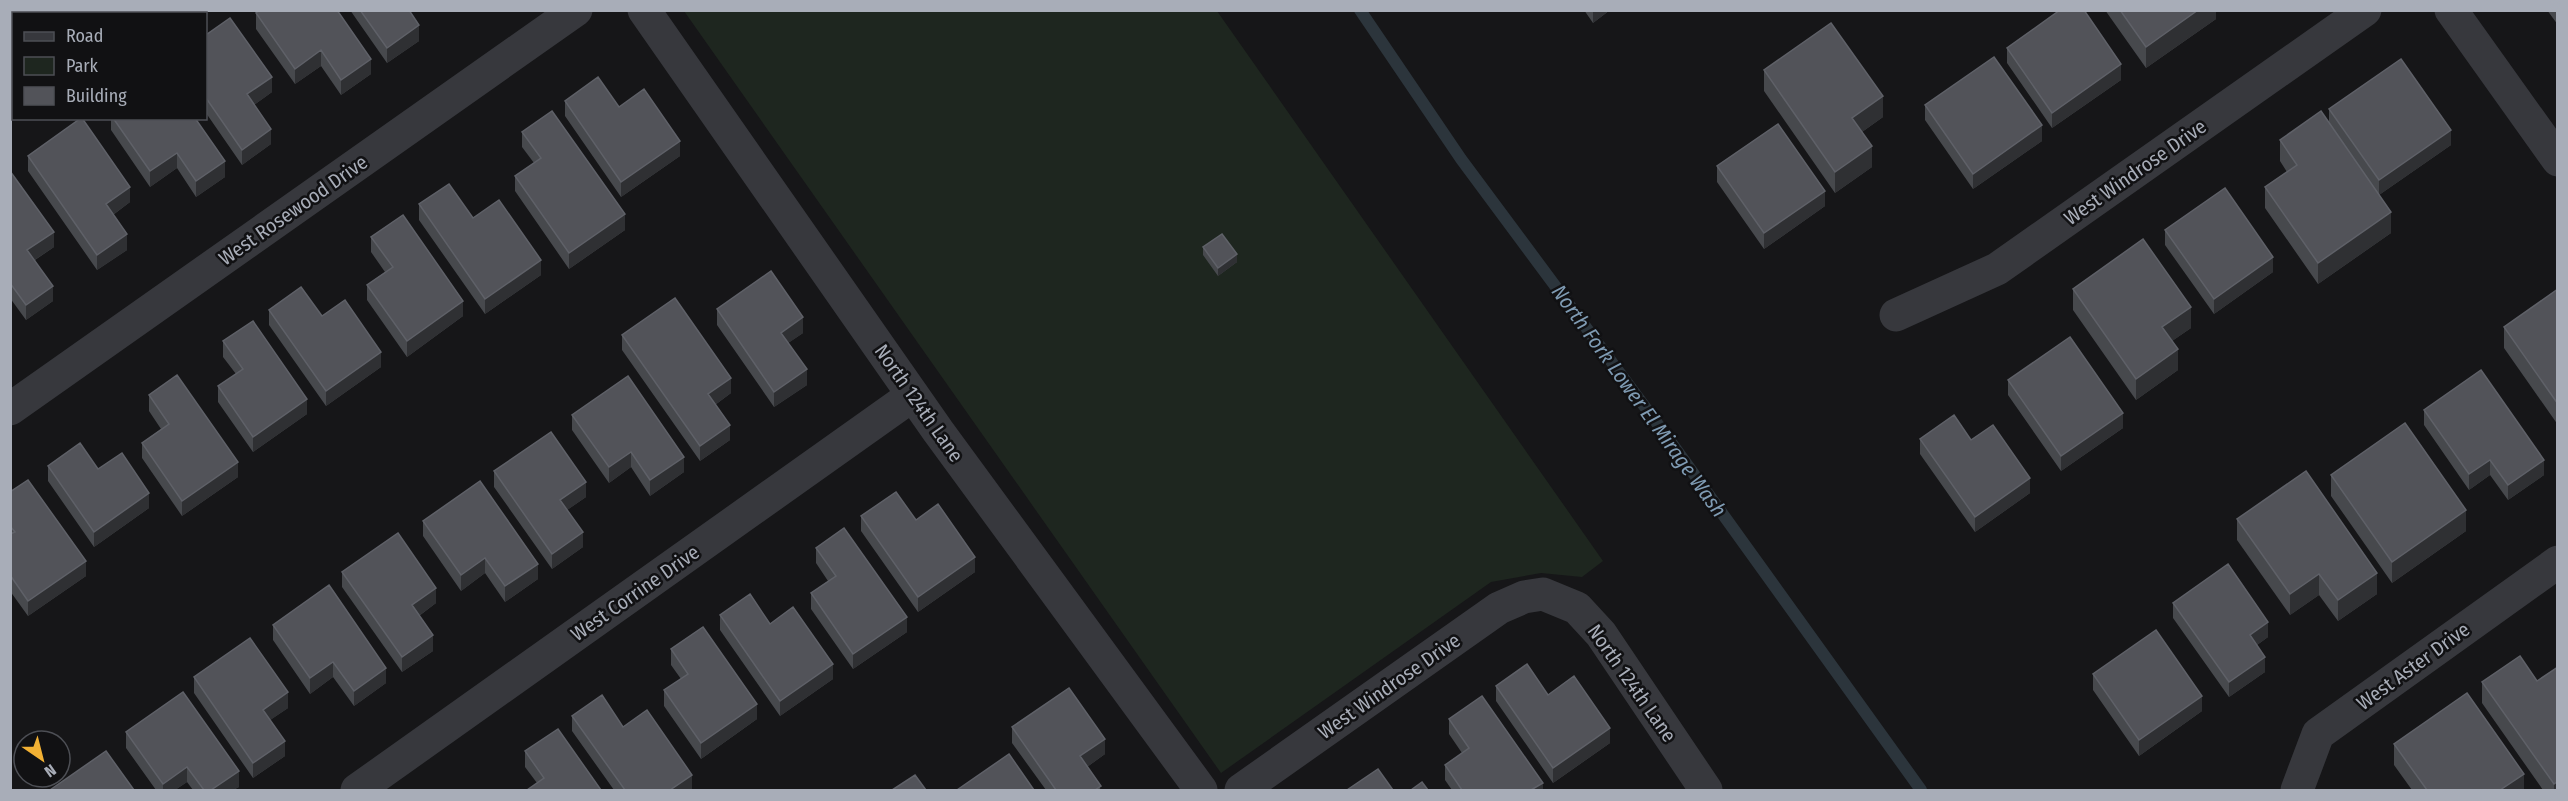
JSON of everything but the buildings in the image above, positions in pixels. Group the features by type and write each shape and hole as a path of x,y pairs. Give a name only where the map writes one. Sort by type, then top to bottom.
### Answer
{"street":[{"name":"West Rosewood Drive","path":"10,409 576,10"},
{"name":"North 124th Lane","path":"644,10 914,395 1201,790"},
{"name":"West Windrose Drive","path":"1896,315 1997,269 2365,10"},
{"path":"2451,10 2558,159"},
{"name":"West Corrine Drive","path":"357,790 914,395"},
{"name":"West Aster Drive","path":"2297,790 2318,734 2558,562"},
{"name":"North 124th Lane","path":"1543,594 1577,608 1601,634 1706,790"},
{"name":"West Windrose Drive","path":"1241,790 1499,608 1524,597 1543,594"}],"green space":[{"path":"684,11 1217,11 1603,561 1582,577 1541,573 1491,582 1221,773"}],"waterway":[{"name":"North Fork Lower El Mirage Wash","path":"1360,10 1461,159 1668,438 1921,790"}]}
